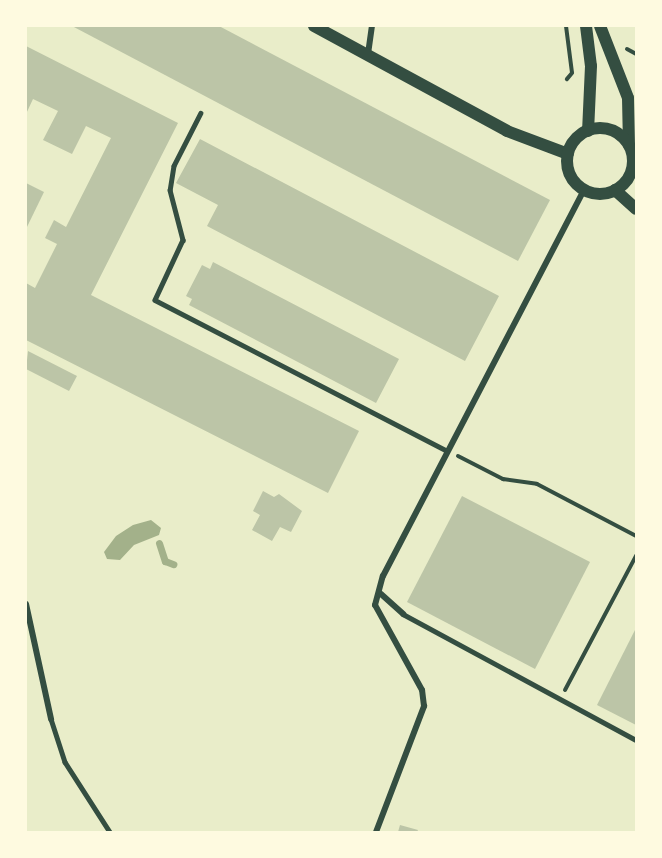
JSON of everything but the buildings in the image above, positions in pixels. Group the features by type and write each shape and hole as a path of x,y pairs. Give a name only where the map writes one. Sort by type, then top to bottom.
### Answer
{"main road":[{"path":"314,26 324,28 507,131 568,154"},
{"path":"586,26 591,66 588,131"},
{"path":"600,26 628,98 629,145 635,166 615,190 600,194 585,190 572,179 568,154 576,139 588,131 610,130 629,145"},
{"path":"615,190 636,209"}],"street":[{"path":"368,54 372,26"},
{"path":"376,832 424,706 422,690 375,605 381,594 383,576 446,450 585,190"},
{"path":"381,594 404,614"},
{"path":"26,604 51,719"}],"lane":[{"path":"628,98 636,110"},
{"path":"201,112 174,166 170,190 183,240 155,300 446,450"},
{"path":"404,614 636,740"},
{"path":"51,719 65,762 110,832"}],"path":[{"path":"566,26 572,74 567,79"},
{"path":"446,450 503,479 537,483 636,536"},
{"path":"560,700 636,556"}],"shaded area":[{"path":"151,520 161,528 159,535 134,545 120,560 107,559 104,552 116,536 133,525"}],"waterway":[{"path":"159,543 165,561 173,564"}]}
